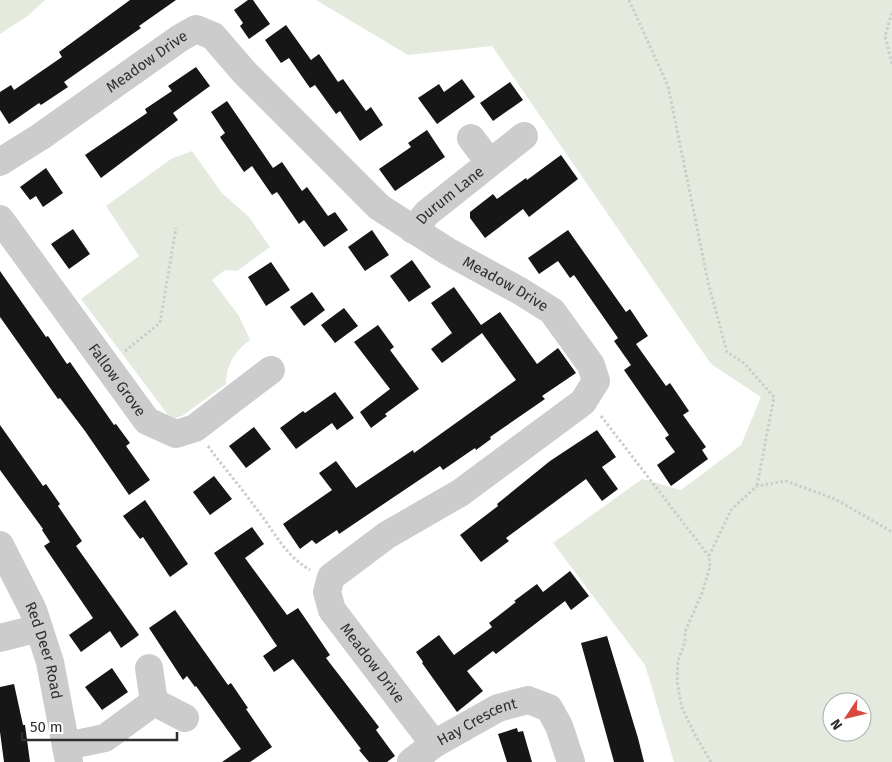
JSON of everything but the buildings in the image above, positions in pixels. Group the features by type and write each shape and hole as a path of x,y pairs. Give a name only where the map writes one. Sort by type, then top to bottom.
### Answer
{"street":[{"name":"Meadow Drive","path":"0,162 40,137 180,38 196,29 213,36 244,73 379,207 447,251 552,311 591,365 596,381 583,402 460,493 387,534 331,577 326,592 332,610 434,744"},
{"name":"Durum Lane","path":"413,230 427,212 524,136"},
{"name":"Durum Lane","path":"471,138 489,162"},
{"name":"Fallow Grove","path":"0,219 147,421 176,434 194,428 271,370"},
{"name":"Red Deer Road","path":"0,546 34,610 50,662 68,754"},
{"path":"0,638 39,628"},
{"path":"149,668 154,702"},
{"name":"Hay Crescent","path":"411,762 434,744 498,708 528,700 549,708 559,726 571,762"},
{"path":"68,754 105,738 154,702"},
{"path":"154,702 185,718"}],"path":[{"path":"630,0 668,86 708,286 727,352 745,364 774,397 757,486"},
{"path":"892,13 885,36 892,64"},
{"path":"106,365 160,323 176,228"},
{"path":"583,402 595,408 709,556"},
{"path":"194,428 257,508 280,544 302,566 330,581"},
{"path":"711,762 682,708 677,682 678,661 685,642 686,632 702,593 710,567 709,556 731,510 757,486 786,481 835,499 892,532"}],"shaded area":[{"path":"0,0 45,0 29,15 0,34"},
{"path":"316,0 892,0 892,762 674,762 645,665 553,543 642,479 681,490 741,445 761,397 711,364 492,46 408,55"},
{"path":"192,151 222,193 249,217 270,247 237,271 225,270 212,280 239,316 250,340 232,359 226,384 182,416 175,418 168,415 81,299 139,256 106,206 171,159"}]}
